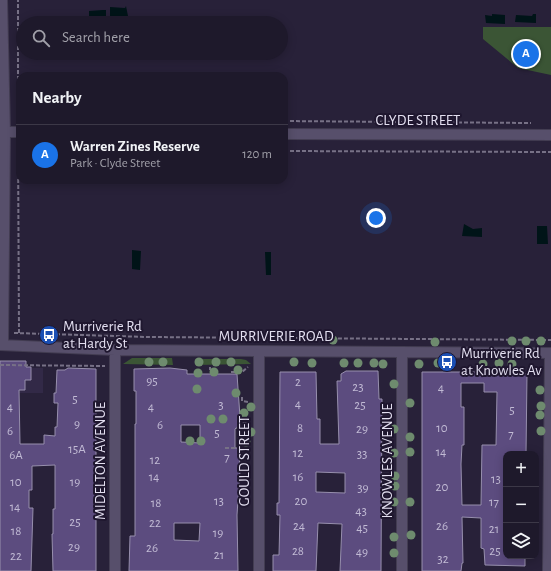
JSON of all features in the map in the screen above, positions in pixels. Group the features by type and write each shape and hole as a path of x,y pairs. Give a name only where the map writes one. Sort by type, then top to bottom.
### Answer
{"street":[{"path":"2,0 2,345"},
{"path":"2,132 16,132"},
{"name":"CLYDE STREET","path":"288,134 551,135"},
{"name":"MURRIVERIE ROAD","path":"2,345 115,350 551,353"},
{"name":"MIDELTON AVENUE","path":"115,350 115,571"},
{"name":"GOULD STREET","path":"259,351 259,571"},
{"name":"KNOWLES AVENUE","path":"402,352 402,571"},
{"path":"548,571 551,353"}],"path":[{"path":"18,0 18,16"},
{"path":"18,60 19,72"},
{"path":"288,121 536,123"},
{"path":"288,151 551,152"},
{"path":"19,184 19,333"},
{"path":"3,333 148,337 551,340"},
{"path":"0,365 108,366"},
{"path":"231,372 242,372 248,367"},
{"path":"242,397 242,401 248,402"},
{"path":"236,428 241,428 241,422 248,422"},
{"path":"225,448 238,448 238,446"}],"shaded area":[{"path":"126,6 128,16 110,16 110,7 125,8"},
{"path":"106,10 106,16 89,16 89,11"},
{"path":"492,14 505,15 505,24 486,23 485,15 492,16"},
{"path":"533,14 536,14 536,23 515,22 516,15 532,16"},
{"path":"464,224 473,229 482,228 482,237 462,236"},
{"path":"537,226 547,226 548,244 537,244"},
{"path":"132,250 141,251 140,270 132,269"},
{"path":"265,252 271,252 271,275 266,275"},
{"path":"0,368 43,368 43,393 0,393"}],"green space":[{"path":"483,27 551,27 551,75 518,68 483,39"},
{"path":"132,358 172,358 173,365 123,364"},
{"path":"195,359 241,359 246,360 251,364 195,365"}],"building":[{"path":"0,361 26,361 26,367 31,367 31,380 25,380 25,390 19,390 20,444 44,444 44,435 55,436 58,403 54,403 54,393 56,393 57,370 65,370 68,368 96,369 96,571 53,571 52,534 53,509 55,509 55,465 32,466 32,490 29,490 29,508 33,508 31,571 0,571"},
{"path":"170,368 187,370 187,374 237,374 240,417 238,417 238,426 235,429 235,448 239,448 240,470 237,515 238,571 129,571 130,536 135,536 136,391 134,391 134,369","holes":["181,425 200,425 200,443 181,442","174,523 200,523 199,541 174,540"]},
{"path":"346,371 378,371 379,399 382,399 381,571 340,571 342,524 318,523 316,571 273,571 273,555 279,555 280,515 277,515 277,503 279,503 280,372 316,372 317,419 320,419 320,444 339,444 337,381 341,381 341,374","holes":["316,472 345,473 345,493 316,492"]},
{"path":"422,372 515,372 527,374 526,451 503,451 503,559 525,559 525,566 485,565 484,549 481,548 481,518 462,517 463,563 461,571 422,571","holes":["461,383 484,383 484,392 497,392 496,445 482,445 481,505 462,505 461,464 462,445 464,445 464,407 461,407"]}],"place":[{"name":"Warren Zines Reserve","path":"526,54"},
{"name":"Murriverie Rd at Hardy St","path":"49,335"},
{"name":"Murriverie Rd at Knowles Av","path":"447,362"}]}
